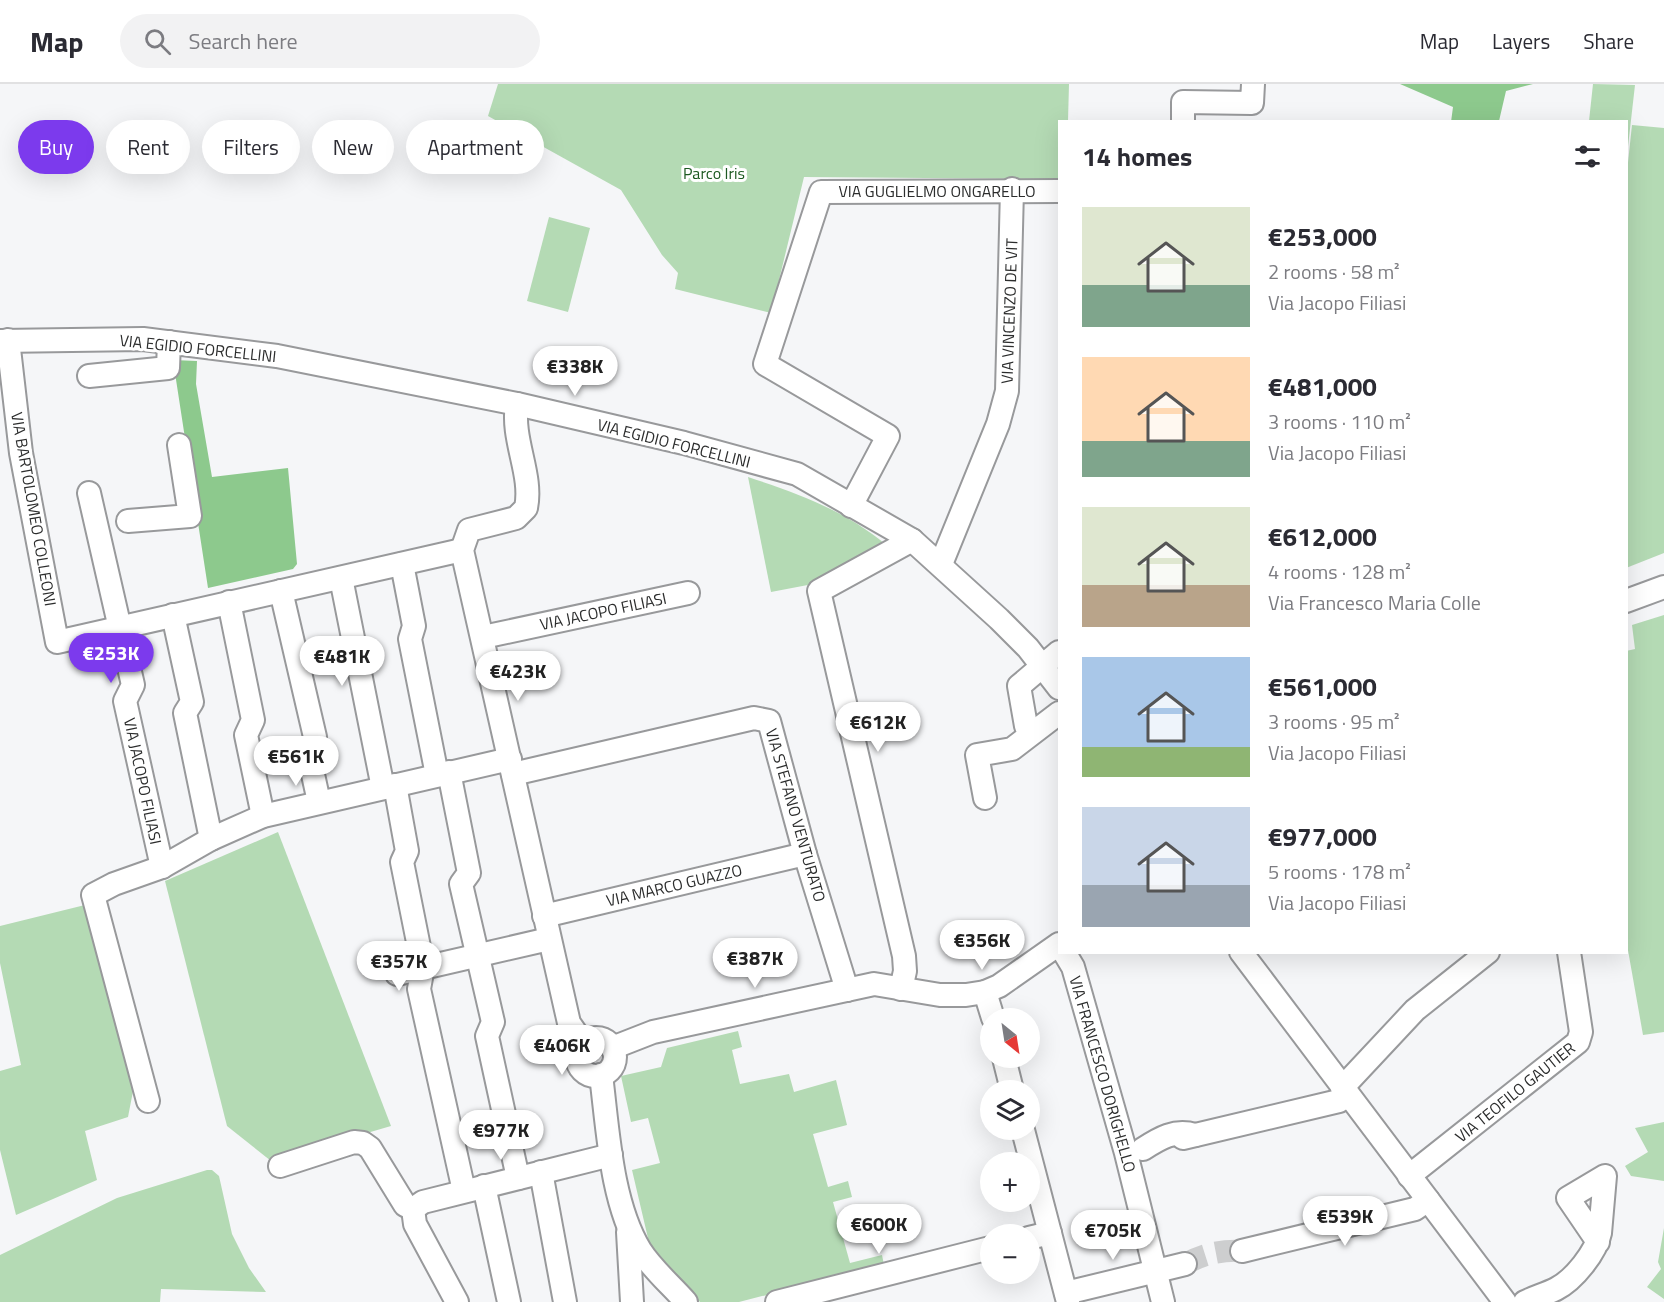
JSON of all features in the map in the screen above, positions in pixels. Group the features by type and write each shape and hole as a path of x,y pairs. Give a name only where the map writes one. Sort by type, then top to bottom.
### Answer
{"street":[{"path":"1183,120 1183,102 1252,103 1253,84"},
{"name":"VIA VINCENZO DE VIT","path":"941,564 998,424 1007,391 1012,189"},
{"name":"VIA GUGLIELMO ONGARELLO","path":"851,506 888,436 765,364 821,192 1058,190"},
{"name":"VIA EGIDIO FORCELLINI","path":"4,341 116,338 169,342 277,356 517,404 684,443 797,474 912,540 941,564 1006,626 1051,659 1058,684"},
{"name":"VIA BARTOLOMEO COLLEONI","path":"4,341 21,453 57,642 119,627"},
{"path":"89,376 168,368 169,342"},
{"path":"517,404 514,427 526,483 526,508 516,518 469,530 462,550 569,1023 583,1043"},
{"path":"128,521 190,516 179,445"},
{"name":"VIA JACOPO FILIASI","path":"89,493 133,685 126,701 162,867"},
{"path":"901,989 905,970 904,956 819,591 912,540"},
{"path":"119,627 462,550"},
{"path":"402,564 414,626 410,639 470,873 461,884 493,1022 487,1036 518,1178"},
{"path":"341,578 389,786 407,851 402,861 423,967 419,989 474,1188 509,1302"},
{"path":"1628,600 1664,587"},
{"path":"281,591 315,737 309,756 319,802"},
{"name":"VIA JACOPO FILIASI","path":"483,637 688,593"},
{"path":"229,603 253,720 246,735 263,816"},
{"path":"173,615 192,702 185,713 211,839"},
{"path":"1032,733 1026,726 1019,686 1051,659"},
{"path":"985,798 977,755 1012,749 1058,714"},
{"name":"VIA STEFANO VENTURATO","path":"511,766 762,717 769,721 773,728 805,854 847,990"},
{"name":"VIA JACOPO FILIASI","path":"148,1101 93,895 162,867 211,839 263,816 443,773 511,766"},
{"name":"VIA MARCO GUAZZO","path":"544,916 805,854"},
{"path":"397,974 549,939"},
{"path":"612,1048 653,1032 874,984 940,995 966,995 989,1005 999,986 1058,951"},
{"name":"VIA FRANCESCO DORIGHELLO","path":"1065,954 1073,967 1136,1150 1163,1302"},
{"path":"1244,954 1505,1302"},
{"path":"1136,1150 1181,1131 1189,1137 1339,1101 1414,1010 1485,954"},
{"name":"VIA TEOFILO GAUTIER","path":"1409,1176 1578,1042 1581,1032 1569,954"},
{"path":"596,1038 602,1039 612,1048 614,1060 612,1066 601,1075 585,1072 579,1065 577,1055 583,1043 596,1038"},
{"path":"601,1075 611,1155 627,1222 632,1302"},
{"path":"1025,1140 1037,1224"},
{"path":"280,1166 354,1142 363,1143 378,1157 405,1204 413,1209 416,1224 457,1302"},
{"path":"413,1209 423,1202 474,1188 611,1155"},
{"path":"541,1172 566,1302"},
{"path":"1242,1251 1415,1209 1428,1200"},
{"path":"627,1222 642,1252 686,1302"},
{"path":"1040,1237 1067,1298 1185,1264"},
{"path":"1525,1302 1566,1282 1598,1242"},
{"path":"777,1302 980,1251"}],"green space":[{"name":"Parco Iris","path":"498,84 1069,84 1068,120 1058,120 1058,179 804,177 771,313 675,289 678,273 662,255 621,190 544,147 544,120 495,120 488,116"},
{"path":"1400,84 1533,84 1506,91 1499,120 1451,120 1453,107"},
{"path":"1593,84 1635,85 1628,146 1628,120 1589,120"},
{"path":"1632,125 1664,128 1664,553 1628,567 1628,162"},
{"path":"549,217 590,228 568,312 527,301"},
{"path":"173,360 197,361 196,384 212,477 288,468 297,564 293,569 208,588"},
{"path":"748,477 802,496 837,512 885,544 813,584 771,592"},
{"path":"1664,615 1664,1032 1643,1035 1628,950 1628,651 1635,649 1632,625"},
{"path":"278,832 391,1126 271,1161 227,1126 165,881"},
{"path":"89,904 135,1081 128,1117 85,1131 97,1180 16,1215 0,1150 0,1071 21,1065 0,963 0,926"},
{"path":"738,1031 742,1047 732,1050 740,1084 789,1074 794,1092 836,1080 847,1125 813,1134 828,1187 848,1181 852,1197 833,1202 850,1263 882,1255 884,1265 739,1302 700,1302 651,1251 632,1170 660,1163 648,1118 631,1122 621,1076 661,1067 667,1048"},
{"path":"1664,1122 1664,1181 1631,1176 1625,1166 1648,1152 1635,1128"},
{"path":"212,1170 219,1176 232,1234 249,1268 266,1292 161,1289 160,1302 0,1302 0,1255 117,1198"},
{"path":"1664,1228 1664,1299 1647,1287 1661,1269 1658,1262"}],"tunnel":[{"path":"1185,1264 1212,1253 1242,1251"}]}
